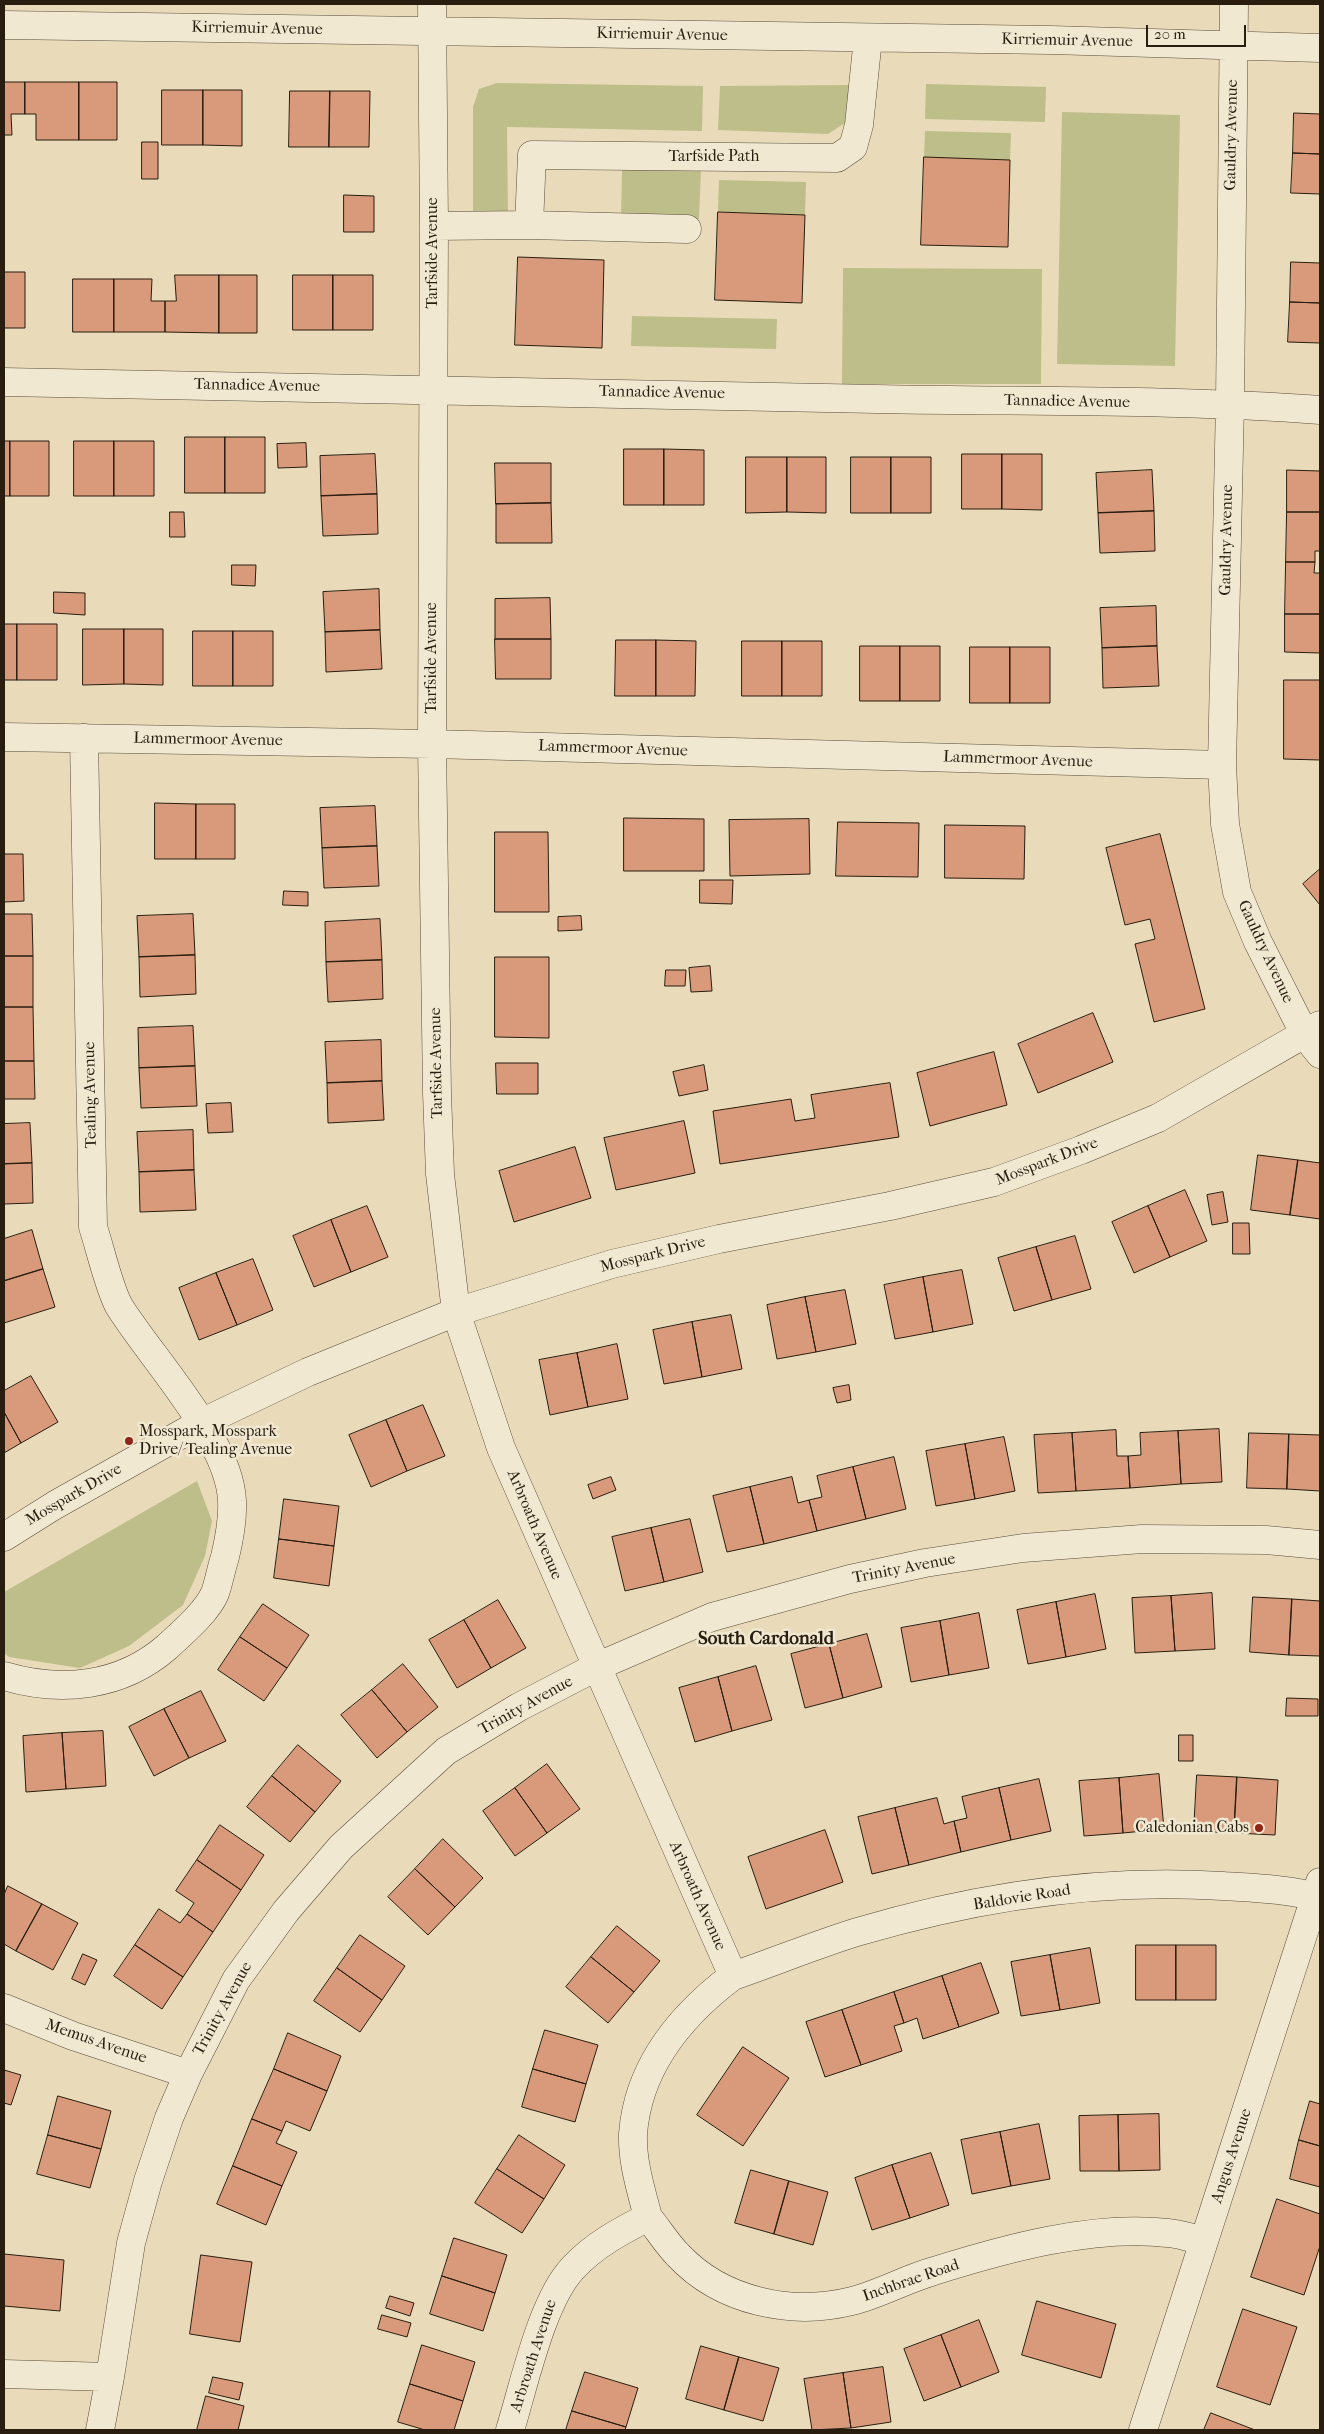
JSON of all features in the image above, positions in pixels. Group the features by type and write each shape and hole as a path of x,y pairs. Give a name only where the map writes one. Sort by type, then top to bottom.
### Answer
{"street":[{"name":"Tarfside Avenue","path":"432,4 434,226 432,744 440,1165 456,1312"},
{"name":"Gauldry Avenue","path":"1234,4 1230,403 1222,765 1225,824 1237,892 1258,942 1315,1038"},
{"name":"Kirriemuir Avenue","path":"4,25 1051,40 1320,48"},
{"name":"Tarfside Path","path":"529,225 532,155 837,158 853,148 860,125 868,38"},
{"path":"434,226 529,225 687,229"},
{"name":"Tannadice Avenue","path":"4,382 432,388 1046,402 1230,403 1320,410"},
{"name":"Lammermoor Avenue","path":"4,737 432,744 1222,765"},
{"name":"Tealing Avenue","path":"4,1676 29,1684 77,1686 120,1676 157,1656 190,1626 214,1595 228,1546 232,1501 226,1471 201,1423 118,1304 93,1227 84,738"},
{"name":"Mosspark Drive","path":"4,1537 55,1505 201,1423 308,1372 456,1312 612,1264 719,1239 890,1206 994,1182 1081,1150 1158,1118 1315,1038"},
{"name":"Arbroath Avenue","path":"456,1312 501,1448 733,1976"},
{"name":"Trinity Avenue","path":"100,2430 132,2243 148,2181 169,2118 188,2074 236,1980 286,1911 341,1846 446,1752 519,1707 596,1667 712,1617 850,1579 925,1563 1023,1548 1142,1539 1266,1540 1320,1545"},
{"name":"Baldovie Road","path":"733,1976 857,1933 925,1914 1043,1892 1122,1885 1190,1884 1319,1892"},
{"name":"Angus Avenue","path":"1143,2430 1319,1892"},
{"path":"648,2216 636,2173 633,2134 640,2094 656,2056 679,2025 709,1994 733,1976"},
{"name":"Memus Avenue","path":"4,2008 73,2036 188,2074"},
{"name":"Arbroath Avenue","path":"510,2430 555,2291 573,2267 605,2240 648,2216"},
{"name":"Inchbrae Road","path":"648,2216 679,2256 705,2277 743,2298 788,2308 819,2308 854,2300 932,2271 983,2256 1095,2233 1168,2233 1204,2241"},
{"path":"4,2374 110,2377"}],"green space":[{"path":"497,83 703,86 702,131 507,127 508,219 473,219 473,107 479,89"},
{"path":"926,84 1046,87 1045,122 925,119"},
{"path":"850,85 850,106 845,123 828,134 718,130 720,86"},
{"path":"1062,112 1180,115 1175,366 1057,364"},
{"path":"925,131 1011,133 1010,160 924,157"},
{"path":"622,169 701,170 699,219 621,218"},
{"path":"719,180 806,182 805,215 718,212"},
{"path":"843,268 1042,269 1041,384 842,384"},
{"path":"632,316 777,319 776,349 631,346"},
{"path":"197,1481 212,1521 205,1556 183,1605 129,1646 80,1668 9,1657 4,1653 4,1592"}],"building":[{"path":"4,82 25,82 25,114 11,114 12,135 4,135"},
{"path":"25,82 79,82 79,140 36,140 36,114 25,114"},
{"path":"79,82 117,82 117,140 79,140"},
{"path":"162,90 203,90 203,145 162,145"},
{"path":"203,90 242,90 242,146 203,145"},
{"path":"290,91 330,91 329,147 289,147"},
{"path":"330,91 370,91 369,147 329,147"},
{"path":"1294,113 1320,114 1320,154 1293,153"},
{"path":"142,142 158,142 158,179 142,179"},
{"path":"1293,153 1320,154 1320,194 1291,193"},
{"path":"924,157 1010,160 1008,247 921,245"},
{"path":"344,195 374,196 374,232 344,232"},
{"path":"718,212 805,215 802,303 715,300"},
{"path":"518,257 604,260 602,348 515,345"},
{"path":"1291,262 1320,263 1320,303 1290,302"},
{"path":"4,272 25,272 25,328 4,328"},
{"path":"175,275 219,275 219,333 165,332 165,301 176,301"},
{"path":"219,275 257,275 257,333 219,333"},
{"path":"293,275 333,275 333,330 293,330"},
{"path":"333,275 373,275 373,330 333,330"},
{"path":"73,279 114,279 114,332 73,332"},
{"path":"114,279 152,279 151,301 165,301 165,332 114,332"},
{"path":"1290,302 1320,303 1320,343 1288,342"},
{"path":"185,437 225,437 225,493 185,493"},
{"path":"225,437 265,437 265,493 225,493"},
{"path":"4,441 10,441 10,496 4,496"},
{"path":"10,441 49,441 49,496 10,496"},
{"path":"74,441 114,441 114,496 74,496"},
{"path":"114,441 154,441 154,496 114,496"},
{"path":"306,443 307,467 278,468 277,444"},
{"path":"624,449 664,449 664,505 624,505"},
{"path":"664,449 704,450 704,505 664,505"},
{"path":"375,454 377,494 321,496 320,456"},
{"path":"962,454 1002,454 1002,509 962,509"},
{"path":"1002,454 1042,454 1042,510 1002,509"},
{"path":"746,457 787,457 787,512 746,513"},
{"path":"787,457 826,457 826,513 787,512"},
{"path":"851,457 891,457 891,513 851,513"},
{"path":"891,457 931,457 931,513 891,513"},
{"path":"495,463 551,463 551,503 496,504"},
{"path":"1152,470 1154,511 1098,513 1096,473"},
{"path":"1287,470 1320,471 1320,512 1287,512"},
{"path":"377,494 378,534 323,536 321,496"},
{"path":"551,503 552,543 496,543 496,504"},
{"path":"1154,511 1155,551 1100,553 1098,513"},
{"path":"170,512 184,512 185,537 170,537"},
{"path":"1287,512 1320,512 1320,551 1315,551 1315,562 1286,562"},
{"path":"1286,562 1315,562 1314,573 1320,573 1320,614 1285,614"},
{"path":"232,565 256,565 255,586 232,585"},
{"path":"379,589 380,630 325,632 323,592"},
{"path":"54,592 85,593 85,615 54,613"},
{"path":"550,598 551,639 495,639 495,599"},
{"path":"1156,606 1157,646 1102,648 1100,608"},
{"path":"1285,614 1320,614 1320,653 1285,652"},
{"path":"4,624 17,624 17,680 4,680"},
{"path":"17,624 57,624 57,680 17,680"},
{"path":"83,629 124,629 124,684 83,685"},
{"path":"124,629 163,629 163,685 124,684"},
{"path":"380,630 382,669 326,672 325,632"},
{"path":"193,631 233,631 233,686 193,686"},
{"path":"233,631 273,631 273,686 233,686"},
{"path":"495,639 551,639 551,679 496,679"},
{"path":"616,640 656,640 656,696 615,696"},
{"path":"656,640 696,641 695,696 656,696"},
{"path":"742,641 782,641 782,696 742,696"},
{"path":"782,641 822,641 822,696 782,696"},
{"path":"860,646 900,646 900,701 860,701"},
{"path":"900,646 940,646 940,701 900,701"},
{"path":"1157,646 1159,686 1103,688 1102,648"},
{"path":"970,647 1010,647 1010,703 970,703"},
{"path":"1010,647 1050,647 1050,703 1010,703"},
{"path":"1284,680 1320,680 1320,760 1284,759"},
{"path":"155,803 196,804 196,859 155,859"},
{"path":"196,804 235,804 235,859 196,859"},
{"path":"375,806 377,846 322,848 320,808"},
{"path":"624,818 704,819 704,871 624,871"},
{"path":"809,819 810,874 730,876 729,820"},
{"path":"838,822 919,823 918,877 836,876"},
{"path":"945,825 1025,826 1024,879 945,878"},
{"path":"495,832 548,832 549,912 495,912"},
{"path":"1160,834 1205,1009 1154,1022 1135,944 1155,939 1150,919 1125,925 1106,848"},
{"path":"377,846 379,886 324,888 322,848"},
{"path":"4,854 23,854 24,901 4,902"},
{"path":"1320,869 1320,905 1303,884"},
{"path":"700,880 733,880 732,904 700,903"},
{"path":"284,891 308,892 308,906 283,905"},
{"path":"4,914 32,914 33,956 4,956"},
{"path":"193,914 195,955 139,957 137,916"},
{"path":"581,916 582,930 558,931 558,917"},
{"path":"380,919 382,960 326,962 325,922"},
{"path":"195,955 196,994 140,997 139,957"},
{"path":"4,956 33,956 33,1007 4,1007"},
{"path":"495,957 549,957 549,1038 495,1037"},
{"path":"382,960 383,999 328,1002 326,962"},
{"path":"710,966 712,991 691,992 689,968"},
{"path":"666,970 686,970 685,986 665,986"},
{"path":"4,1007 33,1007 34,1061 4,1061"},
{"path":"1093,1013 1113,1062 1038,1093 1018,1044"},
{"path":"193,1026 195,1066 139,1068 138,1028"},
{"path":"381,1040 382,1081 327,1083 325,1042"},
{"path":"994,1052 1007,1105 930,1126 917,1073"},
{"path":"4,1061 34,1061 35,1099 4,1099"},
{"path":"496,1063 538,1063 538,1094 497,1094"},
{"path":"704,1065 708,1090 679,1096 673,1072"},
{"path":"195,1066 197,1106 141,1108 139,1068"},
{"path":"382,1081 384,1120 328,1123 327,1083"},
{"path":"890,1083 899,1137 720,1164 713,1111 791,1099 795,1121 815,1118 811,1095"},
{"path":"231,1103 233,1132 208,1133 206,1104"},
{"path":"684,1121 695,1173 616,1190 604,1138"},
{"path":"30,1123 32,1163 4,1164 4,1124"},
{"path":"193,1130 194,1170 139,1172 137,1132"},
{"path":"575,1147 591,1198 514,1222 499,1171"},
{"path":"1258,1155 1298,1160 1290,1215 1251,1210"},
{"path":"1298,1160 1320,1163 1320,1219 1290,1215"},
{"path":"32,1163 33,1203 4,1204 4,1164"},
{"path":"194,1170 196,1210 140,1212 139,1172"},
{"path":"1185,1190 1207,1241 1170,1257 1148,1206"},
{"path":"1223,1192 1228,1222 1212,1225 1207,1195"},
{"path":"367,1206 388,1257 351,1272 331,1220"},
{"path":"1148,1206 1170,1257 1134,1273 1112,1222"},
{"path":"331,1220 351,1272 314,1287 293,1236"},
{"path":"1233,1223 1249,1223 1250,1254 1233,1254"},
{"path":"32,1230 43,1269 4,1281 4,1239"},
{"path":"1075,1236 1091,1289 1052,1300 1036,1247"},
{"path":"1036,1247 1052,1300 1014,1311 998,1258"},
{"path":"253,1259 273,1310 237,1325 216,1273"},
{"path":"43,1269 55,1307 4,1323 4,1281"},
{"path":"962,1270 973,1324 933,1332 923,1277"},
{"path":"216,1273 237,1325 199,1340 179,1288"},
{"path":"923,1277 933,1332 895,1339 884,1285"},
{"path":"845,1290 856,1344 816,1352 805,1297"},
{"path":"805,1297 816,1352 777,1359 767,1305"},
{"path":"731,1315 742,1369 702,1377 692,1322"},
{"path":"692,1322 702,1377 664,1384 653,1330"},
{"path":"617,1344 628,1399 588,1407 577,1353"},
{"path":"577,1353 588,1407 550,1415 539,1360"},
{"path":"31,1376 58,1422 21,1443 4,1412 4,1391"},
{"path":"849,1385 851,1400 837,1403 833,1388"},
{"path":"423,1405 445,1456 407,1471 386,1420"},
{"path":"4,1412 21,1443 4,1453"},
{"path":"386,1420 407,1471 371,1487 349,1435"},
{"path":"1219,1429 1222,1482 1181,1484 1178,1431"},
{"path":"1116,1430 1117,1456 1128,1456 1130,1488 1076,1491 1072,1433"},
{"path":"1178,1431 1181,1484 1130,1488 1128,1456 1141,1455 1140,1433"},
{"path":"1072,1433 1076,1491 1038,1493 1034,1435"},
{"path":"1249,1433 1289,1434 1287,1489 1247,1488"},
{"path":"1289,1434 1320,1435 1320,1491 1287,1489"},
{"path":"1004,1437 1015,1491 975,1499 965,1444"},
{"path":"965,1444 975,1499 936,1506 926,1451"},
{"path":"894,1457 906,1509 866,1519 853,1467"},
{"path":"853,1467 866,1519 817,1531 809,1500 822,1497 817,1476"},
{"path":"611,1477 616,1490 593,1499 588,1485"},
{"path":"792,1477 798,1503 809,1500 817,1531 764,1544 750,1487"},
{"path":"750,1487 764,1544 727,1552 713,1496"},
{"path":"284,1499 339,1506 334,1546 279,1539"},
{"path":"690,1519 703,1572 664,1582 651,1528"},
{"path":"651,1528 664,1582 625,1591 612,1537"},
{"path":"279,1539 334,1546 329,1586 274,1578"},
{"path":"1212,1593 1215,1649 1175,1651 1171,1596"},
{"path":"1095,1594 1106,1649 1066,1657 1056,1602"},
{"path":"1171,1596 1175,1651 1135,1653 1132,1598"},
{"path":"1253,1597 1292,1599 1289,1655 1250,1652"},
{"path":"1292,1599 1320,1601 1320,1656 1289,1655"},
{"path":"498,1600 526,1648 491,1668 464,1620"},
{"path":"1056,1602 1066,1657 1028,1664 1017,1610"},
{"path":"263,1604 309,1635 287,1668 240,1637"},
{"path":"979,1613 989,1668 949,1675 940,1621"},
{"path":"464,1620 491,1668 457,1688 429,1640"},
{"path":"940,1621 949,1675 911,1682 901,1628"},
{"path":"867,1634 882,1687 843,1698 829,1644"},
{"path":"240,1637 287,1668 264,1701 218,1670"},
{"path":"829,1644 843,1698 805,1708 791,1654"},
{"path":"403,1664 438,1707 407,1732 372,1690"},
{"path":"756,1666 772,1720 732,1731 718,1677"},
{"path":"718,1677 732,1731 695,1742 679,1688"},
{"path":"372,1690 407,1732 377,1758 341,1715"},
{"path":"201,1691 226,1741 189,1758 164,1709"},
{"path":"1287,1698 1318,1699 1318,1716 1286,1716"},
{"path":"164,1709 189,1758 154,1776 129,1727"},
{"path":"103,1731 106,1786 66,1789 62,1733"},
{"path":"62,1733 66,1789 26,1792 23,1736"},
{"path":"1179,1735 1193,1735 1193,1761 1179,1761"},
{"path":"298,1745 341,1781 315,1812 272,1776"},
{"path":"547,1764 580,1809 547,1833 515,1788"},
{"path":"1159,1774 1164,1829 1123,1833 1119,1778"},
{"path":"1197,1775 1237,1777 1234,1833 1194,1831"},
{"path":"272,1776 315,1812 290,1842 247,1807"},
{"path":"1237,1777 1278,1780 1275,1835 1234,1833"},
{"path":"1119,1778 1123,1833 1084,1836 1079,1781"},
{"path":"1039,1779 1051,1831 1011,1840 999,1788"},
{"path":"515,1788 547,1833 515,1856 483,1811"},
{"path":"999,1788 1011,1840 961,1852 954,1821 967,1818 962,1797"},
{"path":"937,1798 944,1824 954,1821 961,1852 909,1865 895,1808"},
{"path":"895,1808 909,1865 872,1874 858,1817"},
{"path":"220,1825 264,1855 241,1890 197,1860"},
{"path":"825,1830 843,1882 766,1909 748,1857"},
{"path":"443,1839 483,1878 455,1907 415,1869"},
{"path":"197,1860 241,1890 213,1932 187,1914 194,1903 176,1891"},
{"path":"415,1869 455,1907 428,1935 388,1897"},
{"path":"8,1886 42,1904 16,1951 4,1944 4,1895"},
{"path":"42,1904 78,1923 53,1970 16,1951"},
{"path":"159,1909 180,1923 187,1914 213,1932 183,1977 135,1945"},
{"path":"617,1926 660,1961 634,1992 591,1957"},
{"path":"360,1935 405,1966 382,2000 337,1968"},
{"path":"135,1945 183,1977 162,2009 114,1976"},
{"path":"1136,1945 1176,1945 1176,2000 1136,2000"},
{"path":"1176,1945 1216,1945 1216,2000 1176,2000"},
{"path":"1090,1948 1100,2003 1060,2010 1050,1955"},
{"path":"83,1954 97,1960 85,1985 72,1979"},
{"path":"1050,1955 1060,2010 1021,2016 1011,1962"},
{"path":"591,1957 634,1992 608,2023 566,1987"},
{"path":"981,1963 999,2013 959,2027 942,1976"},
{"path":"337,1968 382,2000 360,2032 314,2001"},
{"path":"942,1976 959,2027 923,2039 917,2018 904,2023 894,1992"},
{"path":"894,1992 904,2023 894,2026 902,2051 861,2065 842,2010"},
{"path":"842,2010 861,2065 825,2077 806,2022"},
{"path":"545,2030 598,2045 586,2084 533,2069"},
{"path":"288,2033 341,2056 327,2091 274,2069"},
{"path":"743,2047 789,2078 743,2146 697,2115"},
{"path":"274,2069 327,2091 310,2131 286,2121 282,2131 252,2119"},
{"path":"533,2069 586,2084 575,2122 522,2107"},
{"path":"4,2070 21,2075 11,2105 4,2103"},
{"path":"58,2096 111,2111 101,2149 48,2135"},
{"path":"1310,2101 1320,2104 1320,2146 1299,2140"},
{"path":"1159,2114 1160,2170 1119,2171 1118,2115"},
{"path":"1118,2115 1119,2171 1080,2171 1079,2116"},
{"path":"252,2119 282,2131 276,2143 297,2152 282,2186 233,2166"},
{"path":"1039,2124 1050,2179 1011,2186 1000,2132"},
{"path":"1000,2132 1011,2186 972,2194 961,2140"},
{"path":"48,2135 101,2149 90,2188 37,2174"},
{"path":"519,2135 565,2165 544,2199 497,2169"},
{"path":"1299,2140 1320,2146 1320,2187 1290,2179"},
{"path":"931,2153 949,2205 910,2218 892,2165"},
{"path":"892,2165 910,2218 872,2230 855,2178"},
{"path":"233,2166 282,2186 266,2225 217,2204"},
{"path":"497,2169 544,2199 522,2233 475,2203"},
{"path":"751,2170 789,2181 774,2234 735,2223"},
{"path":"789,2181 828,2192 813,2245 774,2234"},
{"path":"1277,2199 1320,2214 1320,2246 1304,2295 1251,2277"},
{"path":"454,2238 507,2255 495,2293 442,2276"},
{"path":"4,2254 64,2260 60,2311 4,2306"},
{"path":"201,2255 252,2262 240,2342 190,2334"},
{"path":"442,2276 495,2293 483,2331 430,2314"},
{"path":"390,2296 414,2303 410,2316 386,2308"},
{"path":"1037,2301 1116,2324 1101,2378 1022,2355"},
{"path":"1243,2309 1297,2327 1270,2405 1217,2387"},
{"path":"382,2315 411,2323 407,2337 378,2329"},
{"path":"979,2320 999,2372 961,2387 941,2335"},
{"path":"941,2335 961,2387 924,2401 904,2349"},
{"path":"422,2345 475,2362 463,2401 410,2384"},
{"path":"701,2346 739,2357 724,2410 686,2399"},
{"path":"739,2357 779,2368 763,2421 724,2410"},
{"path":"883,2367 891,2422 851,2428 843,2373"},
{"path":"585,2372 638,2388 626,2427 572,2411"},
{"path":"843,2373 851,2428 812,2430 804,2379"},
{"path":"213,2377 243,2383 239,2400 209,2393"},
{"path":"410,2384 463,2401 454,2430 425,2430 398,2422"},
{"path":"206,2396 244,2406 238,2430 197,2430"},
{"path":"572,2411 626,2427 625,2430 566,2430"},
{"path":"1211,2413 1255,2430 1204,2430"}],"place":[{"name":"Mosspark, Mosspark Drive/ Tealing Avenue","path":"129,1441"},
{"name":"Caledonian Cabs","path":"1259,1828"}],"district":[{"name":"South Cardonald","path":"766,1639"}]}
